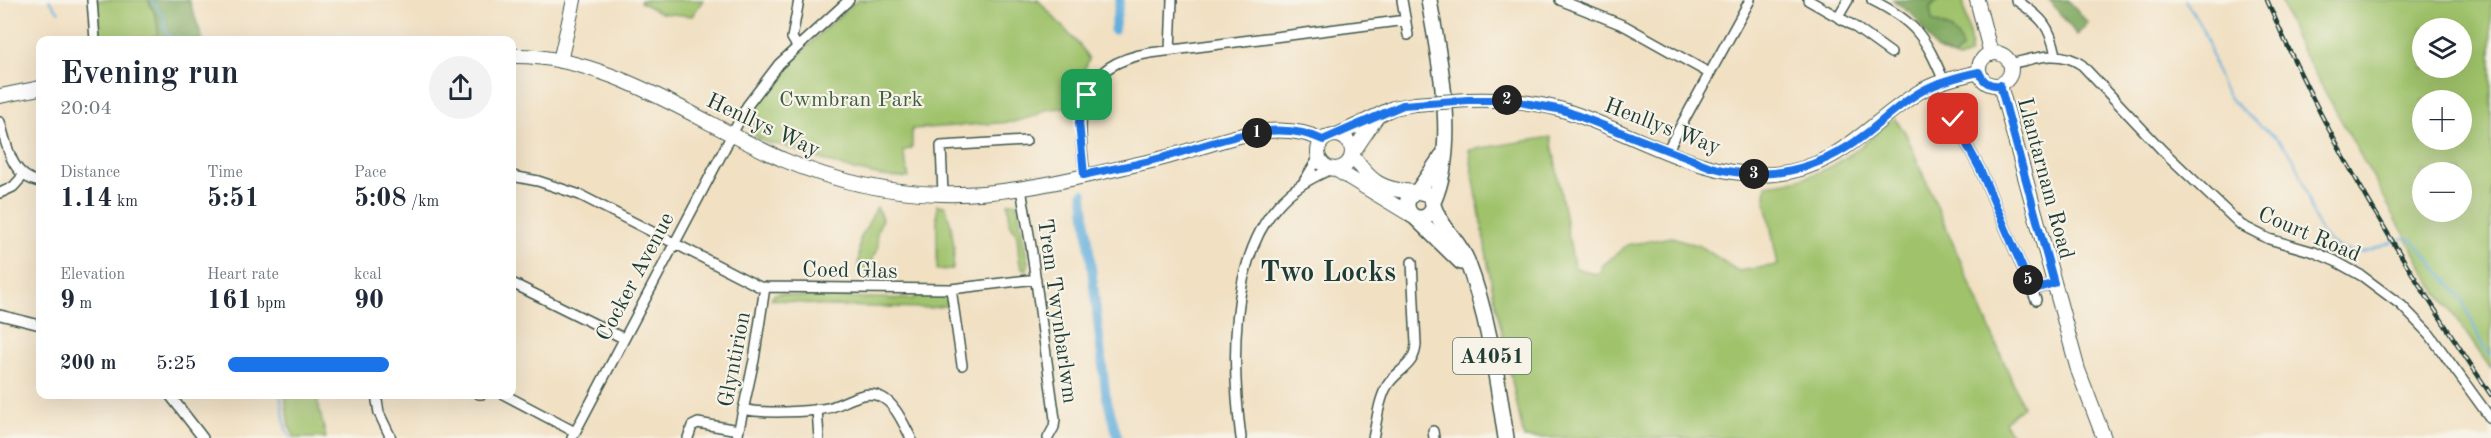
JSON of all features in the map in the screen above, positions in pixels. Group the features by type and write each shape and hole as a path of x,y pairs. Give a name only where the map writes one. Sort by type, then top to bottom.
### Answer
{"main road":[{"path":"1429,0 1442,95 1444,150 1441,180 1431,212 1426,216 1414,216 1407,202 1434,169 1444,150"},
{"name":"A4051","path":"1416,192 1428,194 1439,218 1462,250 1482,303 1506,438"},
{"name":"A4051","path":"1414,216 1455,255 1472,276"}],"street":[{"path":"93,0 95,36"},
{"path":"560,61 574,0"},
{"path":"797,46 792,38 799,0"},
{"name":"Cocker Avenue","path":"573,435 732,132 764,83 797,46 849,0"},
{"path":"1170,51 1172,0"},
{"path":"1402,0 1408,35"},
{"path":"1560,0 1618,23 1709,73"},
{"path":"1667,150 1750,0"},
{"path":"1808,0 1838,17 1891,53"},
{"path":"1838,17 1848,0"},
{"path":"1872,0 1901,16 1918,31 1944,81"},
{"path":"1977,0 1991,54"},
{"path":"2016,0 2042,19 2050,33 2056,56"},
{"path":"1084,175 1079,133 1080,113 1095,81 1107,69 1128,58 1406,20"},
{"path":"1991,54 2000,54 2012,69 2008,79 2000,85 1989,85 1984,82 1979,72 1980,63 1991,54"},
{"name":"Henllys Way","path":"516,56 560,61 620,80 732,132 785,160 849,182 893,191 943,194 1021,189 1159,159 1250,134 1277,130 1323,140"},
{"name":"Court Road","path":"2010,64 2042,56 2056,56 2073,60 2090,72 2162,150 2241,225 2269,239 2314,252 2335,261 2362,276 2401,305 2430,335 2491,419"},
{"name":"Henllys Way","path":"1337,135 1393,108 1468,100 1508,100 1548,106 1596,122 1711,167 1743,174 1776,174 1800,169 1838,154 1914,95 1944,81 1979,72"},
{"name":"Llantarnam Road","path":"2000,85 2078,370 2104,438"},
{"path":"0,96 36,89"},
{"path":"1303,183 1348,164 1370,124 1379,115"},
{"name":"Llantarnam Road","path":"1953,119 1980,169 2036,300"},
{"path":"0,122 11,159 23,176 36,181"},
{"path":"1414,216 1324,165 1318,151 1323,140 1337,135 1350,142 1352,153 1366,175 1376,183 1397,191 1416,192"},
{"path":"943,194 941,147 1026,141"},
{"path":"1241,438 1235,368 1237,326 1247,266 1259,233 1272,212 1303,183 1319,157"},
{"path":"0,193 14,188 23,176"},
{"name":"Coed Glas","path":"516,177 580,195 760,287 951,289 1036,279"},
{"name":"Trem Twynbarlwm","path":"1021,189 1055,419 1054,427 1048,438"},
{"path":"1373,438 1385,390 1390,382 1408,366 1414,356 1416,344 1412,262"},
{"name":"Llantarnam Road","path":"2032,290 2054,283"},
{"path":"516,285 623,338"},
{"name":"Glyntirion","path":"738,434 754,360 765,287"},
{"path":"951,289 962,364"},
{"path":"0,315 36,324"},
{"path":"743,409 817,409 831,407 863,394 881,396 889,402 911,438"},
{"path":"173,399 203,438"},
{"path":"377,399 379,413 391,438"},
{"path":"512,399 573,435"},
{"path":"817,409 819,438"},
{"path":"688,438 692,426 698,423 738,434"}],"green space":[{"path":"97,0 148,0 156,16 158,33 154,36 99,36"},
{"path":"148,0 189,0 202,36 154,36 158,33 156,16"},
{"path":"641,0 703,0 692,16 661,13 640,2"},
{"name":"Cwmbran Park","path":"858,0 1038,0 1082,48 1089,59 1068,107 1045,110 1035,116 1013,122 912,129 912,148 903,151 909,178 881,176 846,168 781,145 767,143 756,137 750,113 768,85"},
{"path":"1893,0 1938,0 1930,7 1932,21 1955,34 1962,49 1953,57 1936,49 1914,16"},
{"path":"1938,0 1963,0 1971,44 1969,55 1958,59 1953,57 1962,49 1951,28 1932,21 1930,7"},
{"path":"2049,0 2068,0 2088,23 2077,35"},
{"path":"2281,0 2491,0 2491,369 2432,284 2293,34"},
{"path":"1894,118 1905,132 2023,406 2005,422 2013,438 1524,438 1491,281 1469,150 1551,137 1574,267 1593,274 1602,272 1601,267 1627,245 1672,237 1700,246 1738,271 1778,265 1765,198 1766,185 1787,182 1822,171 1864,144"},
{"path":"1008,203 1017,203 1028,262 1027,270 1022,268 1019,260 1017,235 1010,223"},
{"path":"937,205 945,206 951,225 954,248 953,269 937,270"},
{"path":"877,207 882,219 877,232 878,248 873,257 873,272 858,271 860,239"},
{"path":"775,294 796,296 913,299 917,295 950,294 951,305 929,308 825,306 771,299"},
{"path":"286,399 317,399 326,438 295,438 289,426"}],"waterway":[{"path":"49,0 59,12"},
{"path":"152,0 164,18 164,28 169,36"},
{"path":"1114,30 1120,0"},
{"path":"2185,0 2203,30 2218,76 2228,96 2275,137 2291,155 2302,178 2312,214 2323,235 2331,243 2352,252 2371,250 2404,238 2412,239 2462,299 2483,347 2491,355"},
{"path":"1083,193 1106,396 1118,438"},
{"path":"281,399 286,430 291,438"}],"railway":[{"path":"2267,0 2315,103 2370,203 2429,300 2491,395"}],"district":[{"name":"Two Locks","path":"1328,271"}],"route":[{"path":"1087,95 1079,122 1084,175 1159,159 1250,134 1277,130 1295,132 1323,140 1403,105 1468,100 1521,101 1548,106 1605,125 1711,167 1743,174 1776,174 1816,164 1838,154 1921,91 1944,81 1979,72 1984,82 1989,85 2000,85 2054,283 2032,290 1980,169 1953,119"}]}
